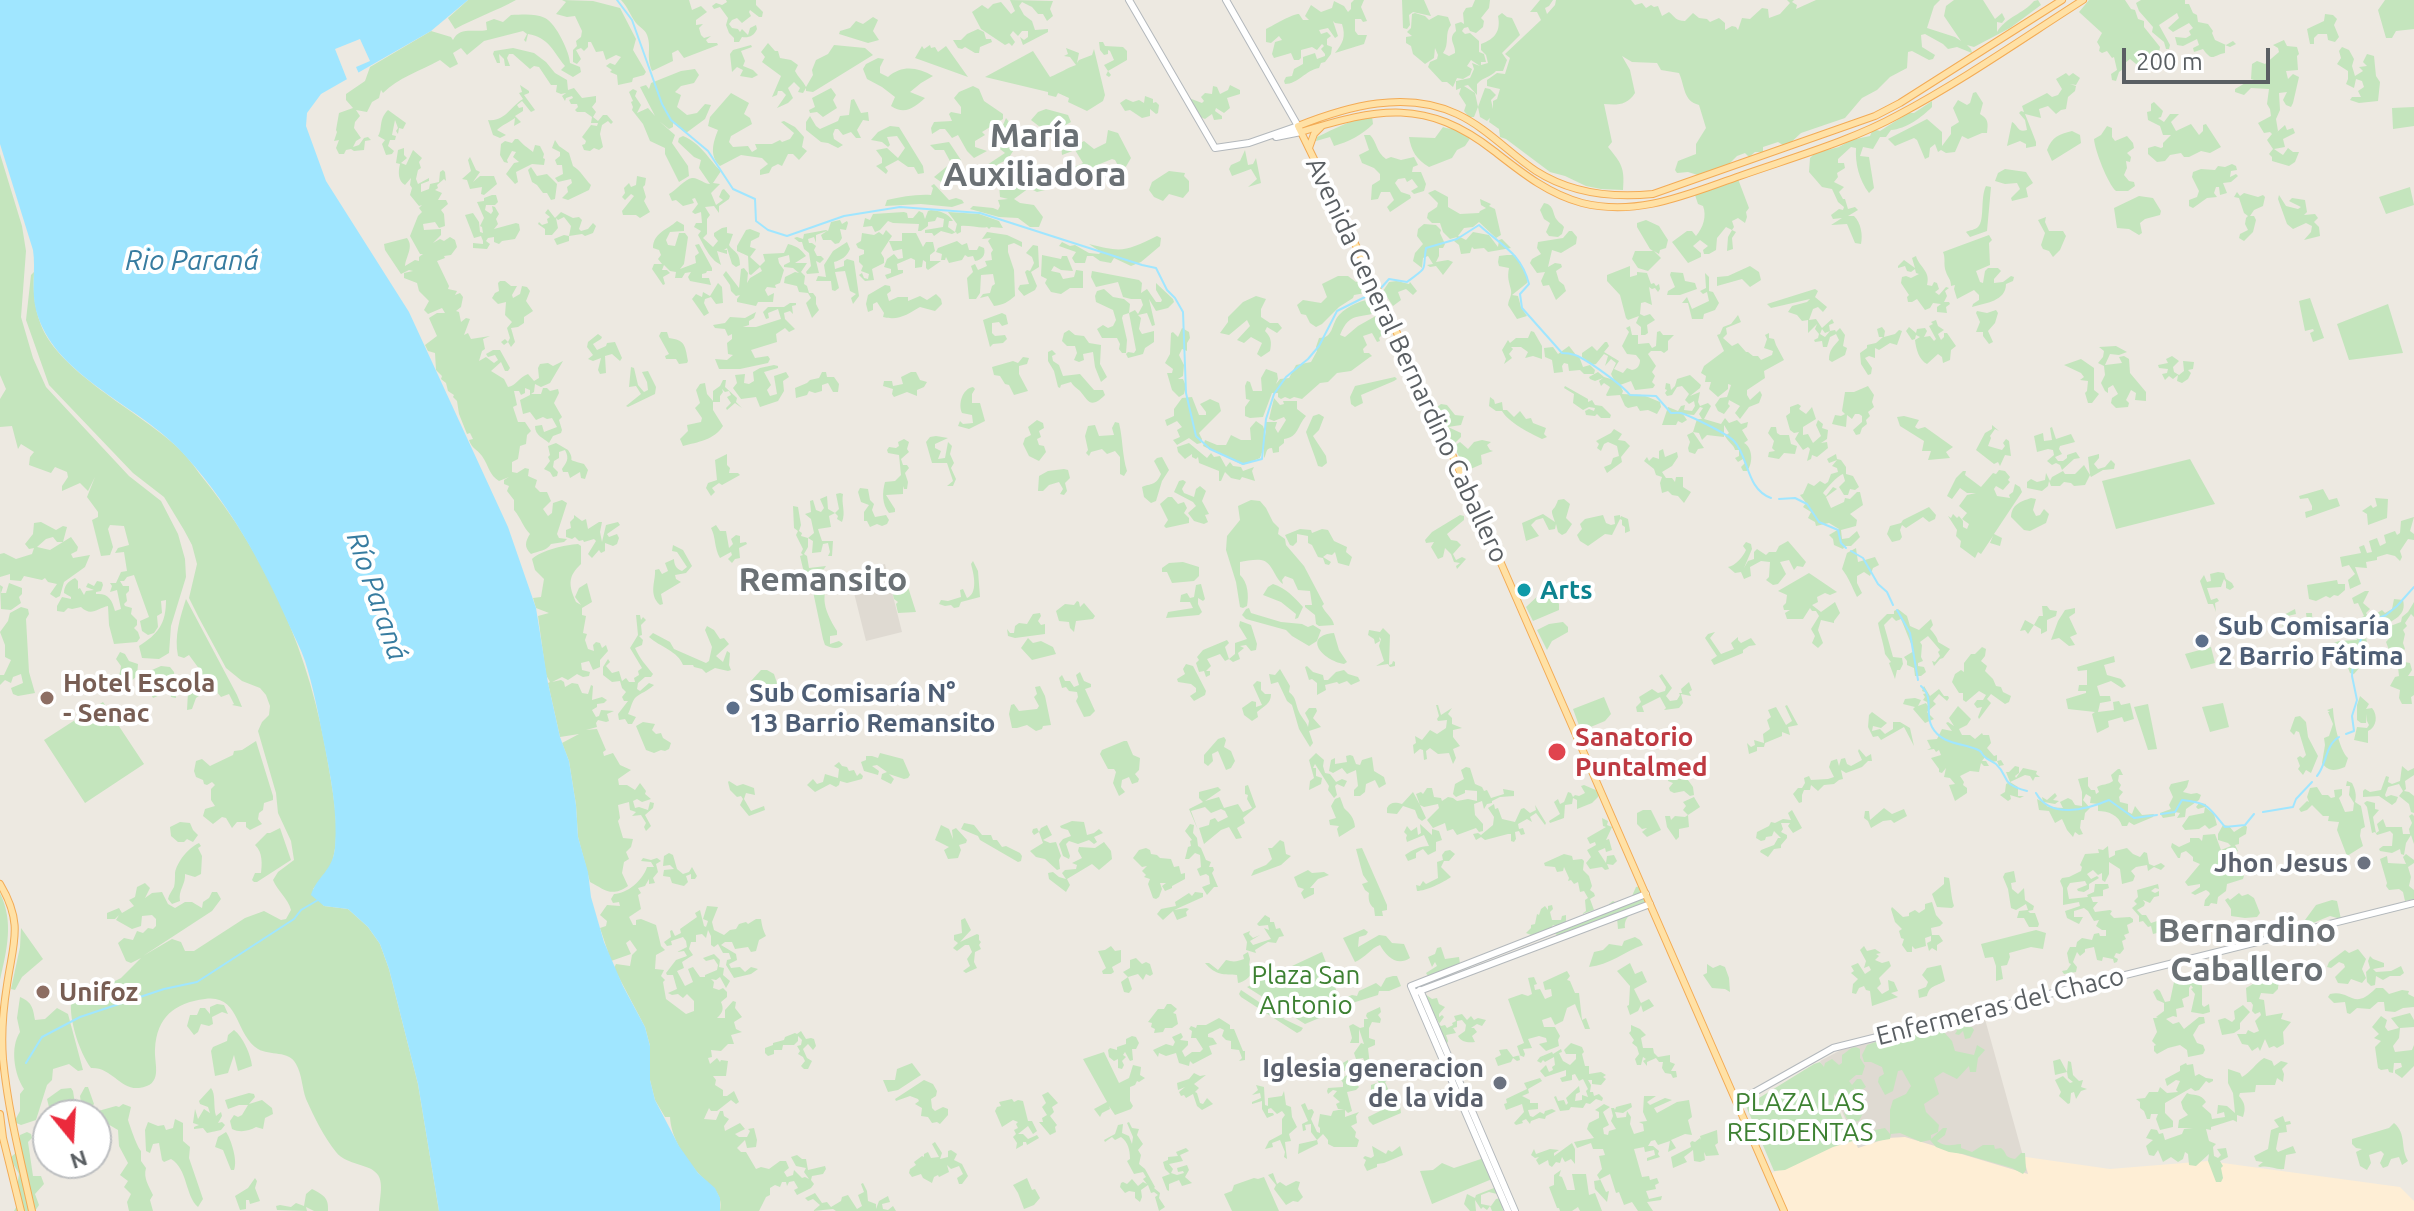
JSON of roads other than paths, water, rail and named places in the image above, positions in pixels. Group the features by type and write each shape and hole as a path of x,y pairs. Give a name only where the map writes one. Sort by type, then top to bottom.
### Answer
{"main road":[{"path":"1129,0 1215,148 1324,125 1378,109 1386,102"},
{"path":"1226,0 1300,129"},
{"path":"1269,137 1288,135 1312,120 1349,109 1386,102 1425,104 1457,113 1484,129 1535,170 1572,188 1628,197 1653,194 1875,116 2062,0"},
{"path":"1362,114 1416,114 1455,126 1472,134 1544,188 1564,197 1604,207 1628,208 1660,203 1776,163 1897,116 2083,0"},
{"path":"1291,114 1312,120"},
{"path":"1288,135 1309,148 1314,134 1324,125"},
{"name":"Avenida General Bernardino Caballero","path":"1300,129 1490,538 1784,1211"},
{"path":"1773,153 1769,160 1776,163"},
{"path":"1773,153 1781,156 1776,163"},
{"path":"0,884 11,902 16,930 1,1020 3,1057 8,1097 32,1211"},
{"path":"1416,988 1646,894"},
{"name":"Enfermeras del Chaco","path":"1737,1102 1833,1048 2414,903"},
{"path":"1416,988 1650,904"},
{"path":"1416,988 1508,1211"},
{"path":"1416,988 1515,1211"},
{"path":"0,1114 21,1211"}],"water":[{"name":"Rio Paraná","path":"0,0 468,0 431,31 321,94 307,113 306,126 326,181 409,312 508,527 536,608 548,683 560,737 569,761 578,837 604,942 645,1027 655,1100 679,1146 698,1173 715,1188 720,1198 720,1211 439,1211 418,1084 380,944 368,927 348,909 324,906 311,895 334,855 335,820 331,778 317,709 300,648 255,556 212,488 160,432 97,386 59,353 45,333 36,310 33,250 0,144"}],"waterway":[{"path":"617,0 632,20 662,104 671,120 708,151 733,189 755,199 756,221 768,230 787,236 844,216 900,207 980,213 1156,268 1183,312 1186,393 1196,436 1210,449 1243,464 1262,459 1266,419 1274,394 1286,377 1319,346 1337,311 1373,293"},
{"path":"1381,288 1389,279 1407,282 1419,273 1424,268 1426,248 1457,239 1479,225 1510,251 1521,265 1529,284 1520,294 1522,308 1562,353 1588,362 1630,395 1656,396 1671,413 1684,414 1730,438 1739,448 1757,488 1771,498"},
{"path":"1779,499 1795,498 1807,504 1819,522 1838,530 1841,543 1846,548"},
{"path":"1851,551 1863,558 1893,605"},
{"path":"2346,734 2354,731 2352,716 2357,700 2352,676 2353,662 2364,631 2369,622 2386,615 2414,587"},
{"path":"1897,610 1910,633 1918,680"},
{"path":"1921,686 1928,696 1930,722 1936,733 1946,740 1980,751 1996,764 2008,783 2027,791"},
{"path":"2317,776 2331,745 2339,737"},
{"path":"2263,812 2293,807 2296,799 2312,782"},
{"path":"2036,793 2042,801 2059,809 2079,809 2109,800 2134,818 2157,815"},
{"path":"2161,814 2175,812 2182,800 2208,807 2225,827 2245,825 2254,814"},
{"path":"26,1063 42,1037 80,1017 164,989 197,982 318,900"}],"place":[{"name":"Arts","path":"1524,590"},
{"name":"Sub Comisaría 2 Barrio Fátima","path":"2202,641"},
{"name":"Hotel Escola - Senac","path":"47,698"},
{"name":"Sub Comisaría N° 13 Barrio Remansito","path":"733,708"},
{"name":"Sanatorio Puntalmed","path":"1557,752"},
{"name":"Jhon Jesus","path":"2364,863"},
{"name":"Unifoz","path":"43,992"},
{"name":"Iglesia generacion de la vida","path":"1500,1083"}],"district":[{"name":"María Auxiliadora","path":"1035,156"},
{"name":"Remansito","path":"823,580"},
{"name":"Bernardino Caballero","path":"2247,950"}],"water label":[{"name":"Río Paraná","path":"377,596"}],"park label":[{"name":"Plaza San Antonio","path":"1306,990"},
{"name":"PLAZA LAS RESIDENTAS","path":"1800,1117"}]}
